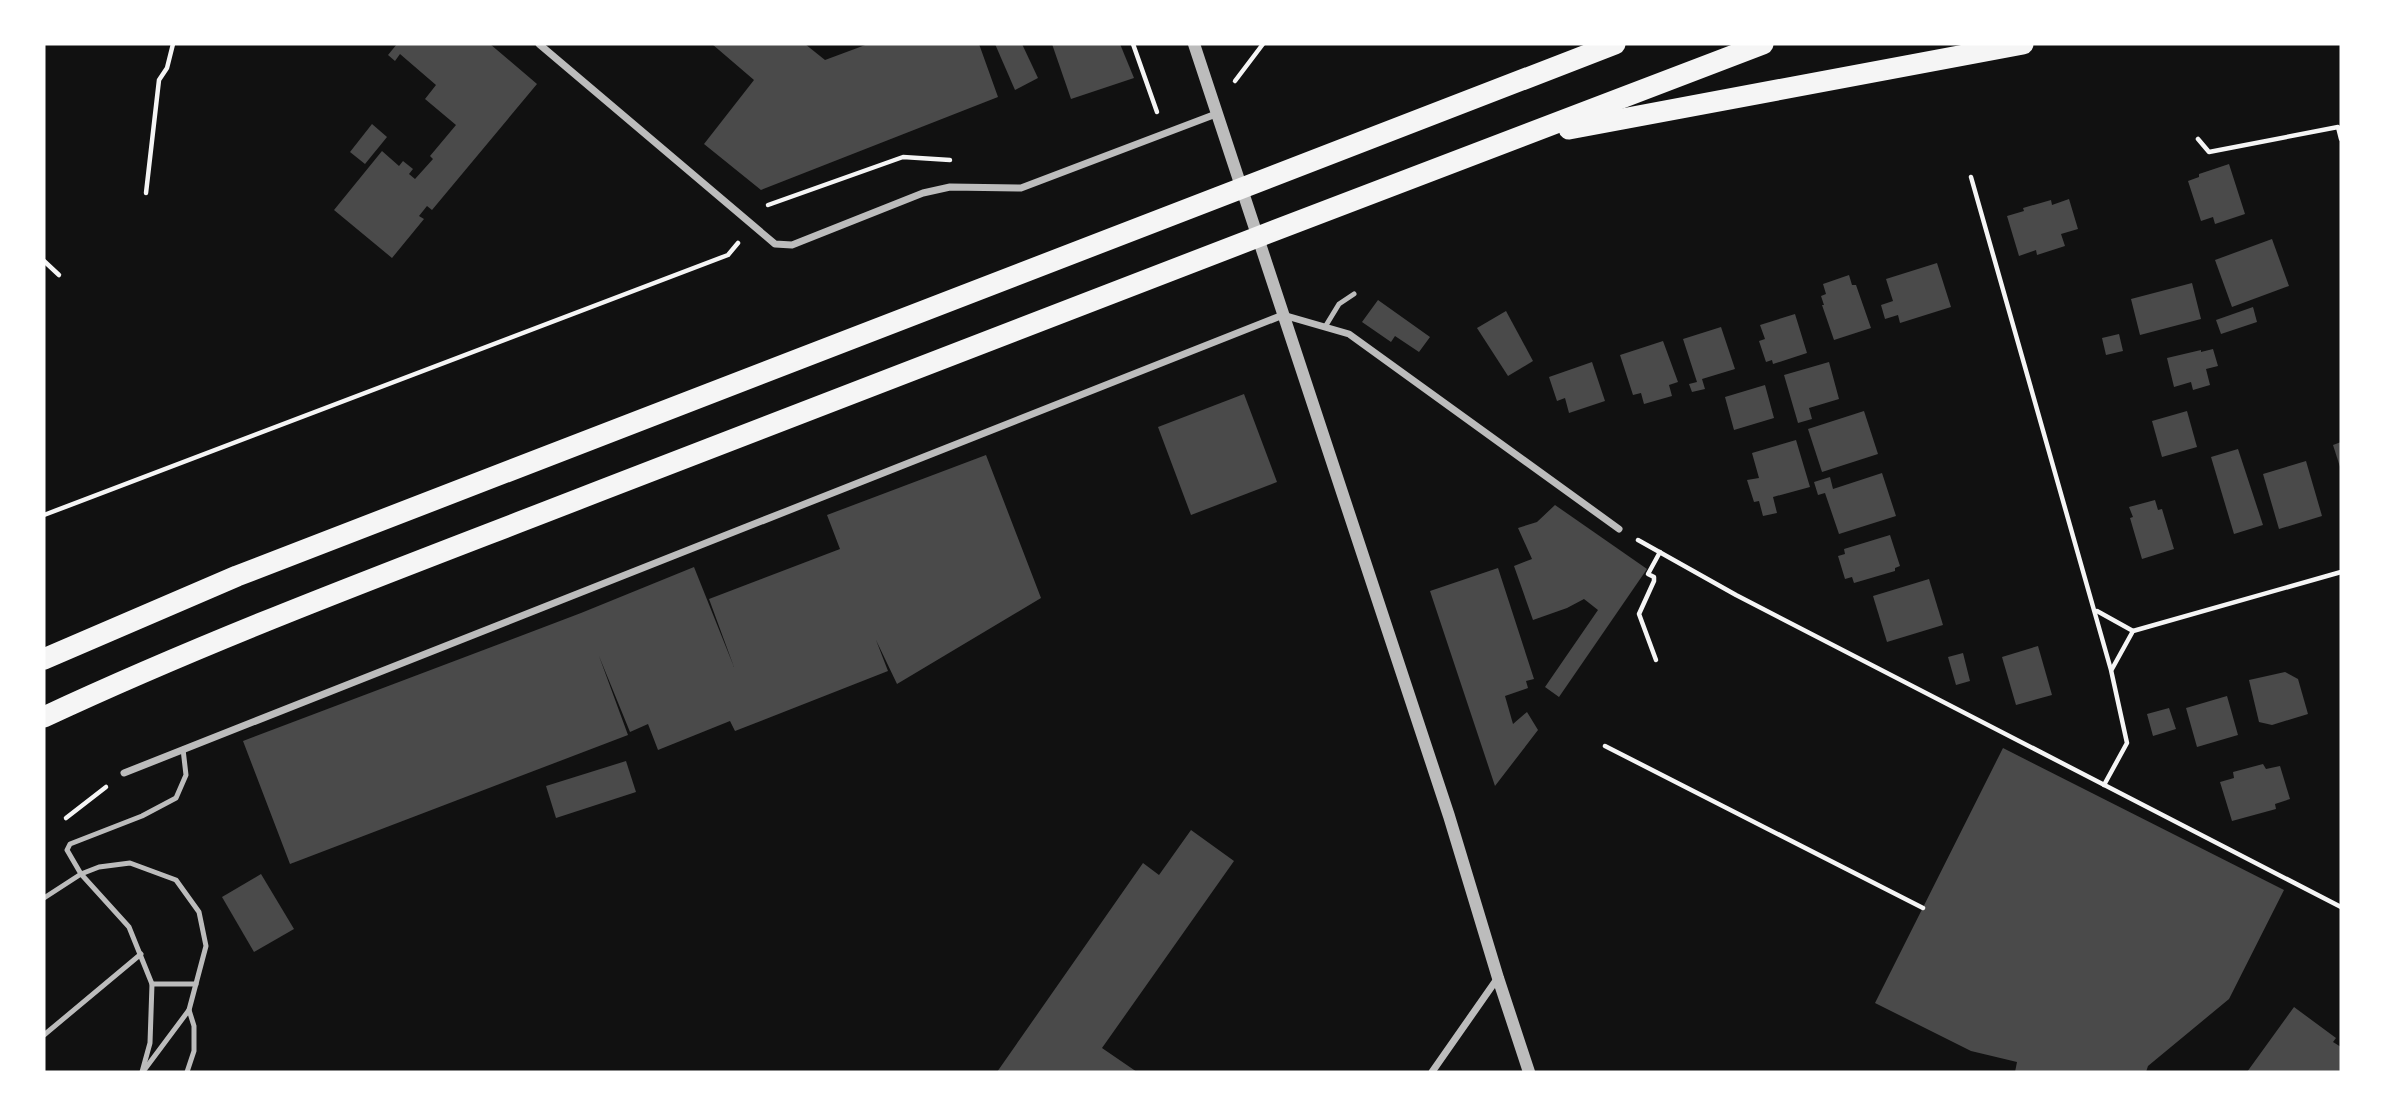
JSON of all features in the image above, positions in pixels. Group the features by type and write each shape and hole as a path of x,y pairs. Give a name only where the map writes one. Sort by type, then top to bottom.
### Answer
{"highway":[{"path":"44,659 237,576 1615,44"},
{"path":"44,717 129,677 234,633 1196,260 1763,44"},
{"path":"1515,139 2023,44"}],"street":[{"path":"539,44 775,244 792,245 923,192 950,187 1021,188 1216,114"},
{"path":"1194,44 1450,816 1497,978 1529,1072"},
{"path":"124,773 1283,315 1349,334 1619,530"},
{"path":"1432,1072 1497,978"}],"lane":[{"path":"1325,327 1339,304 1354,293"},
{"path":"143,1072 150,1043 152,984 129,927 81,874 69,856 67,846 142,816 176,798 186,775 183,749"},
{"path":"44,898 81,874 99,867 130,863 176,880 199,912 206,946 189,1010 143,1072"},
{"path":"44,1035 141,954"},
{"path":"152,984 197,984"},
{"path":"187,1072 194,1051 194,1026 189,1010"}],"path":[{"path":"146,193 159,80 167,68 173,44"},
{"path":"1133,44 1158,114"},
{"path":"1146,119 1233,84 1263,44"},
{"path":"2198,139 2209,152 2338,127 2341,139"},
{"path":"752,227 768,205 903,157 957,161"},
{"path":"1971,177 2096,611 2127,743 2104,785"},
{"path":"44,515 728,255"},
{"path":"44,261 59,275"},
{"path":"1619,530 1736,595 2341,908"},
{"path":"1656,660 1639,614 1654,581 1654,577 1648,574 1660,552"},
{"path":"2096,611 2133,631 2341,572"},
{"path":"2111,670 2133,631"},
{"path":"1605,747 1923,908"},
{"path":"64,820 124,773"}],"building":[{"path":"397,44 490,44 537,84 432,210 427,206 419,216 424,219 392,258 334,210 382,151 399,166 403,161 413,169 409,174 415,179 433,159 430,156 456,125 425,99 436,85 400,54 395,61 388,55"},
{"path":"712,44 805,44 825,60 868,44 979,44 998,97 761,190 704,144 754,80"},
{"path":"995,44 1022,44 1038,78 1015,90"},
{"path":"1052,44 1120,44 1134,78 1071,99"},
{"path":"372,124 387,137 365,164 350,152"},
{"path":"2229,164 2245,214 2215,224 2213,217 2201,221 2188,181 2199,177 2199,174"},
{"path":"2069,199 2078,229 2061,234 2065,246 2037,255 2036,250 2019,256 2007,216 2051,200 2052,205"},
{"path":"2272,239 2289,286 2232,307 2215,260"},
{"path":"1937,263 1951,307 1900,323 1898,315 1885,319 1881,305 1893,301 1886,279"},
{"path":"1849,275 1852,285 1856,285 1871,328 1834,340 1822,305 1821,296 1826,294 1823,284"},
{"path":"2192,283 2201,319 2140,335 2131,299"},
{"path":"1378,300 1430,337 1419,352 1395,336 1391,342 1362,322"},
{"path":"2253,307 2257,322 2221,334 2216,320"},
{"path":"1506,311 1533,361 1508,376 1477,328"},
{"path":"1795,314 1807,353 1773,364 1772,360 1766,362 1759,341 1765,339 1760,325"},
{"path":"1721,327 1735,369 1702,379 1705,389 1692,392 1689,384 1697,382 1683,339"},
{"path":"2119,334 2123,351 2106,355 2102,338"},
{"path":"1663,341 1678,382 1669,385 1672,396 1644,404 1641,393 1633,395 1620,355"},
{"path":"2213,349 2218,366 2206,369 2210,385 2193,390 2191,382 2174,387 2167,358"},
{"path":"1592,362 1605,401 1569,413 1565,398 1557,401 1549,377"},
{"path":"1829,362 1839,399 1809,408 1812,419 1798,423 1784,375"},
{"path":"1765,385 1774,418 1734,430 1725,397"},
{"path":"1244,394 1277,482 1191,515 1158,427"},
{"path":"1864,411 1878,454 1822,472 1808,429"},
{"path":"2187,411 2197,447 2162,457 2152,421"},
{"path":"1796,440 1810,487 1773,497 1777,513 1763,516 1759,501 1754,502 1747,480 1759,478 1752,453"},
{"path":"2341,442 2341,470 2333,445"},
{"path":"2238,449 2263,525 2234,534 2211,457"},
{"path":"986,455 1041,598 897,684 876,640 888,671 735,731 730,721 658,750 648,724 630,732 599,656 628,735 290,864 243,741 581,613 694,567 734,667 709,599 840,549 827,515"},
{"path":"2306,461 2322,516 2279,529 2263,474"},
{"path":"1882,473 1896,516 1839,534 1825,493 1818,495 1814,482 1830,477 1833,489"},
{"path":"2155,500 2158,510 2162,509 2174,549 2142,559 2129,507"},
{"path":"1555,505 1647,569 1559,697 1545,687 1598,610 1584,599 1533,620 1514,566 1532,559 1518,528 1537,522"},
{"path":"1890,535 1900,566 1895,568 1895,571 1854,583 1852,577 1845,579 1838,556 1845,554 1844,549"},
{"path":"1498,568 1534,679 1526,681 1528,688 1505,696 1513,724 1527,712 1538,730 1495,786 1430,591"},
{"path":"1929,579 1943,625 1887,642 1873,596"},
{"path":"2038,646 2052,695 2016,705 2002,657"},
{"path":"1963,653 1970,681 1956,685 1948,657"},
{"path":"2285,672 2298,679 2308,714 2272,725 2259,722 2249,680"},
{"path":"2227,696 2238,735 2197,747 2186,708"},
{"path":"2169,708 2176,729 2153,736 2147,714"},
{"path":"2003,748 2284,890 2229,999 2148,1066 2146,1072 2015,1072 2017,1062 1971,1051 1875,1003"},
{"path":"626,761 636,792 556,818 546,786"},
{"path":"2263,764 2266,769 2280,766 2290,799 2275,804 2276,809 2232,821 2220,782 2234,778 2233,772"},
{"path":"1191,830 1234,861 1102,1048 1137,1072 997,1072 1143,863 1159,875"},
{"path":"261,874 294,929 254,952 222,897"},
{"path":"2294,1007 2336,1038 2333,1042 2341,1047 2341,1072 2247,1072"}]}
